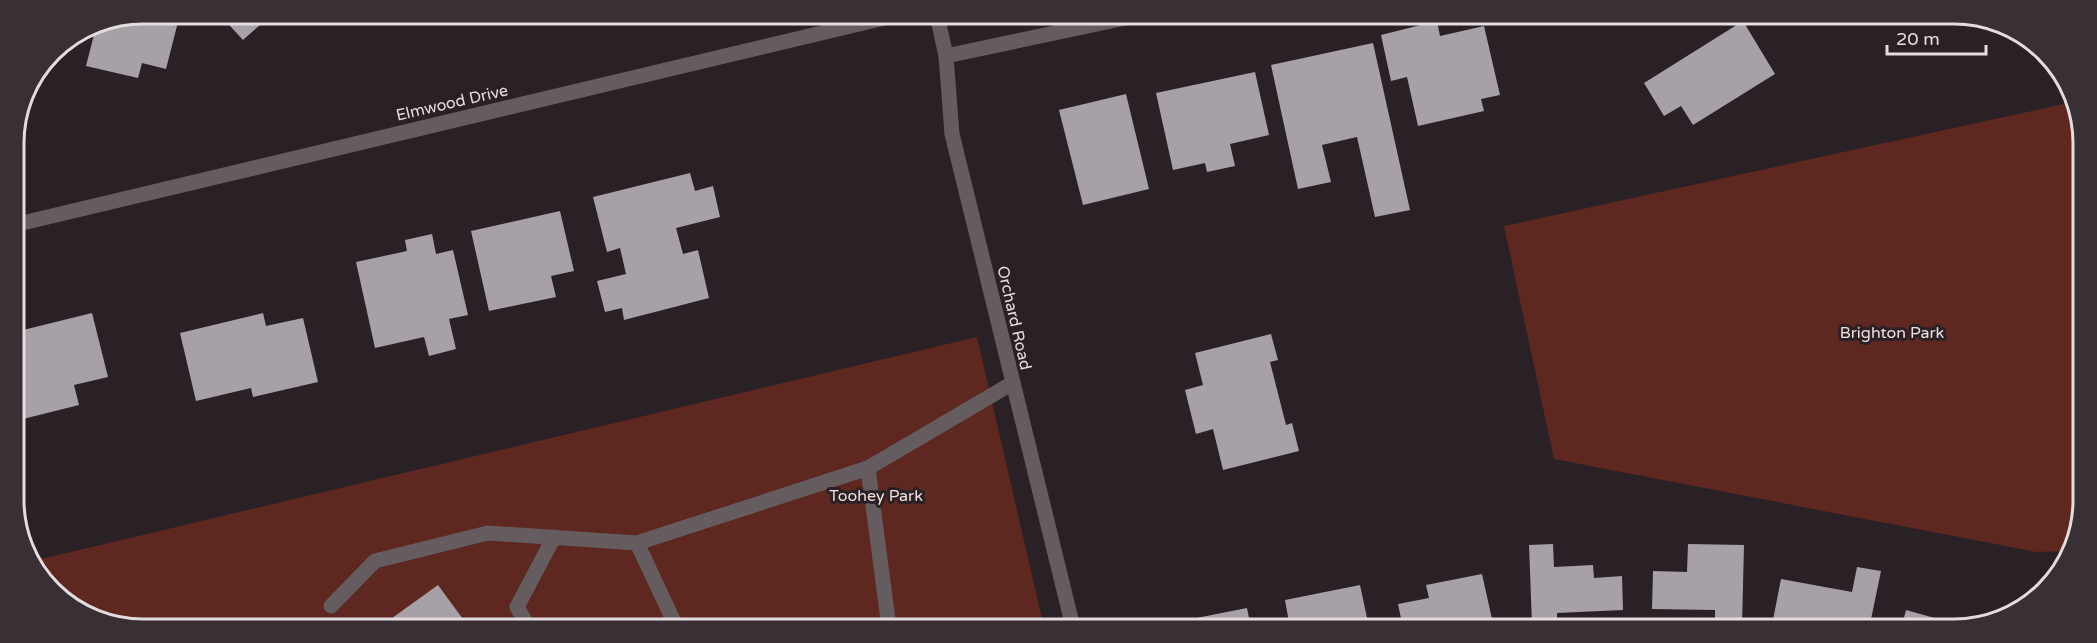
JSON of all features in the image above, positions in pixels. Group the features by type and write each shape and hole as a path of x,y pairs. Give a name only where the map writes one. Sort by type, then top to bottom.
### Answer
{"street":[{"name":"Elmwood Drive","path":"24,223 859,24"},
{"name":"Orchard Road","path":"939,24 946,56 951,134 1071,619"},
{"path":"946,56 1097,24"},
{"path":"331,606 375,561 488,533 637,543 868,468 1011,384"},
{"path":"868,468 888,619"},
{"path":"524,619 517,607 554,537"},
{"path":"637,543 673,619"}],"green space":[{"name":"Brighton Park","path":"2066,103 2073,135 2073,500 2069,531 2061,551 2036,552 1554,459 1504,226"},
{"name":"Toohey Park","path":"977,337 1042,619 143,619 112,615 83,603 59,584 40,559"}],"building":[{"path":"177,24 166,69 142,63 138,78 86,66 94,34 127,25"},
{"path":"228,24 261,24 243,40"},
{"path":"1425,24 1438,24 1440,36 1484,26 1500,95 1481,99 1484,111 1418,126 1407,77 1391,81 1381,35"},
{"path":"1738,24 1745,24 1775,74 1693,125 1681,106 1664,116 1644,83"},
{"path":"1373,43 1410,210 1375,217 1357,137 1322,145 1331,182 1298,189 1271,65"},
{"path":"1255,72 1269,135 1230,144 1235,166 1207,172 1205,163 1173,170 1156,93"},
{"path":"1126,94 1149,189 1083,205 1059,110"},
{"path":"690,173 695,191 713,186 720,217 676,228 683,254 698,250 709,298 624,320 622,308 605,312 597,281 626,274 620,248 607,252 593,197"},
{"path":"560,211 574,271 551,276 556,297 489,311 471,231"},
{"path":"432,234 436,254 453,250 468,315 449,319 456,349 429,356 424,337 375,348 356,262 407,251 405,240"},
{"path":"92,313 108,377 74,385 79,405 24,419 24,330"},
{"path":"263,313 266,326 303,318 318,382 253,397 251,388 196,401 180,333"},
{"path":"1271,334 1278,360 1270,362 1286,425 1292,423 1299,451 1223,470 1213,429 1196,434 1185,390 1203,385 1195,353"},
{"path":"1553,544 1554,567 1593,565 1594,578 1622,576 1623,610 1557,613 1557,619 1532,619 1529,545"},
{"path":"1688,544 1744,545 1742,619 1715,619 1715,610 1652,609 1653,571 1687,572"},
{"path":"1857,567 1881,571 1871,619 1773,619 1781,579 1852,592"},
{"path":"1482,574 1492,619 1401,619 1398,604 1429,598 1426,585"},
{"path":"438,585 463,619 391,619"},
{"path":"1360,585 1367,619 1288,619 1285,600"},
{"path":"1247,608 1249,619 1191,619"},
{"path":"1906,610 1938,619 1904,619"}]}
